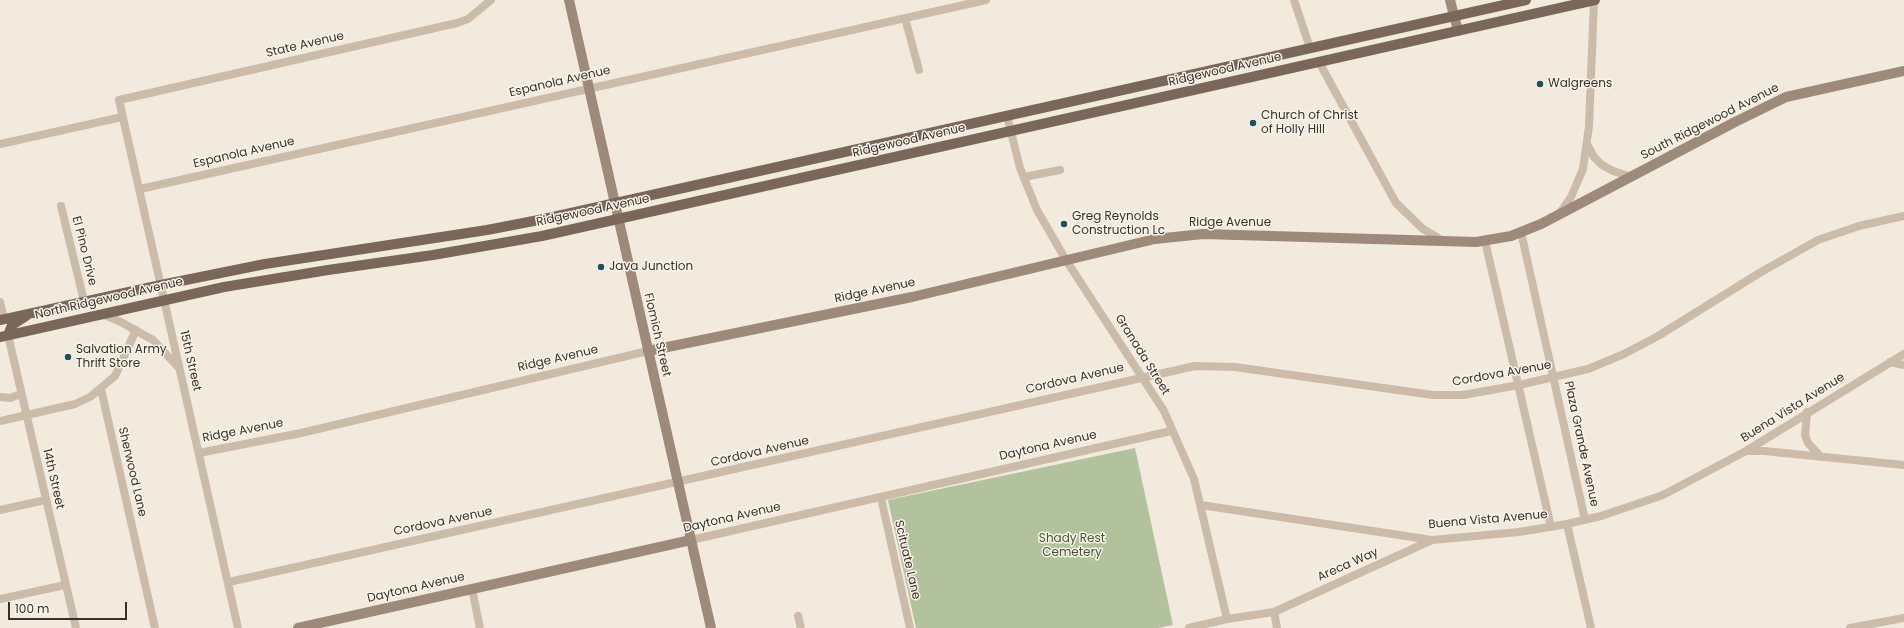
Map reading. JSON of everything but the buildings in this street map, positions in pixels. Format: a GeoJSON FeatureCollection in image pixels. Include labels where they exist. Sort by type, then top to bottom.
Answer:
{"type":"FeatureCollection","features":[{"type":"Feature","properties":{"kind":"main road","name":"Ridgewood Avenue"},"geometry":{"type":"LineString","coordinates":[[210,275],[322,254],[487,230],[614,204],[1526,0]]}},
{"type":"Feature","properties":{"kind":"main road","name":"Ridgewood Avenue"},"geometry":{"type":"LineString","coordinates":[[224,287],[486,246],[617,220],[1594,0]]}},
{"type":"Feature","properties":{"kind":"main road","name":"North Ridgewood Avenue"},"geometry":{"type":"LineString","coordinates":[[1,321],[84,301],[210,275]]}},
{"type":"Feature","properties":{"kind":"main road","name":"North Ridgewood Avenue"},"geometry":{"type":"LineString","coordinates":[[4,336],[224,287]]}},
{"type":"Feature","properties":{"kind":"main road"},"geometry":{"type":"LineString","coordinates":[[4,336],[12,325],[31,313]]}},
{"type":"Feature","properties":{"kind":"street","name":"State Avenue"},"geometry":{"type":"LineString","coordinates":[[119,100],[457,23],[468,20],[491,0]]}},
{"type":"Feature","properties":{"kind":"street","name":"Flomich Street"},"geometry":{"type":"LineString","coordinates":[[569,0],[617,220],[711,628]]}},
{"type":"Feature","properties":{"kind":"street","name":"Espanola Avenue"},"geometry":{"type":"LineString","coordinates":[[140,189],[986,0]]}},
{"type":"Feature","properties":{"kind":"street"},"geometry":{"type":"LineString","coordinates":[[1294,0],[1310,48]]}},
{"type":"Feature","properties":{"kind":"street"},"geometry":{"type":"LineString","coordinates":[[1450,0],[1458,31]]}},
{"type":"Feature","properties":{"kind":"street"},"geometry":{"type":"LineString","coordinates":[[1560,213],[1578,184],[1583,169],[1587,144],[1594,0]]}},
{"type":"Feature","properties":{"kind":"street"},"geometry":{"type":"LineString","coordinates":[[905,18],[919,70]]}},
{"type":"Feature","properties":{"kind":"street"},"geometry":{"type":"LineString","coordinates":[[1320,62],[1396,203],[1423,229],[1440,239]]}},
{"type":"Feature","properties":{"kind":"street","name":"South Ridgewood Avenue"},"geometry":{"type":"LineString","coordinates":[[1560,213],[1633,177],[1735,122],[1786,97],[1904,71]]}},
{"type":"Feature","properties":{"kind":"street","name":"15th Street"},"geometry":{"type":"LineString","coordinates":[[119,100],[229,582],[238,628]]}},
{"type":"Feature","properties":{"kind":"street","name":"Granada Street"},"geometry":{"type":"LineString","coordinates":[[1007,116],[1024,177],[1037,210],[1066,260],[1143,376],[1164,411],[1171,431],[1194,479],[1227,619]]}},
{"type":"Feature","properties":{"kind":"street"},"geometry":{"type":"LineString","coordinates":[[0,144],[122,117]]}},
{"type":"Feature","properties":{"kind":"street"},"geometry":{"type":"LineString","coordinates":[[1587,144],[1594,157],[1602,165],[1613,171],[1633,177]]}},
{"type":"Feature","properties":{"kind":"street"},"geometry":{"type":"LineString","coordinates":[[1024,177],[1060,170]]}},
{"type":"Feature","properties":{"kind":"street","name":"El Pino Drive"},"geometry":{"type":"LineString","coordinates":[[61,206],[84,301]]}},
{"type":"Feature","properties":{"kind":"street","name":"Ridge Avenue"},"geometry":{"type":"LineString","coordinates":[[199,453],[301,433],[648,352],[912,297],[1155,239],[1204,234],[1485,241],[1521,232],[1560,213]]}},
{"type":"Feature","properties":{"kind":"street","name":"Cordova Avenue"},"geometry":{"type":"LineString","coordinates":[[229,582],[678,483],[1143,376],[1195,366],[1235,367],[1433,395],[1463,395],[1519,386],[1588,369],[1624,354],[1658,336],[1761,272],[1818,240],[1859,226],[1904,216]]}},
{"type":"Feature","properties":{"kind":"street","name":"Plaza Grande Avenue"},"geometry":{"type":"LineString","coordinates":[[1521,232],[1585,520]]}},
{"type":"Feature","properties":{"kind":"street"},"geometry":{"type":"LineString","coordinates":[[1485,241],[1551,527]]}},
{"type":"Feature","properties":{"kind":"street"},"geometry":{"type":"LineString","coordinates":[[0,302],[1,321]]}},
{"type":"Feature","properties":{"kind":"street"},"geometry":{"type":"LineString","coordinates":[[101,314],[119,320],[153,340],[166,352],[180,369]]}},
{"type":"Feature","properties":{"kind":"street"},"geometry":{"type":"LineString","coordinates":[[0,421],[75,404],[101,389],[115,376],[136,330]]}},
{"type":"Feature","properties":{"kind":"street","name":"14th Street"},"geometry":{"type":"LineString","coordinates":[[4,336],[21,394],[76,628]]}},
{"type":"Feature","properties":{"kind":"street","name":"Buena Vista Avenue"},"geometry":{"type":"LineString","coordinates":[[1201,505],[1432,540],[1519,532],[1567,524],[1585,520],[1663,495],[1746,451],[1807,412],[1904,354]]}},
{"type":"Feature","properties":{"kind":"street"},"geometry":{"type":"LineString","coordinates":[[1890,362],[1904,365]]}},
{"type":"Feature","properties":{"kind":"street","name":"Sherwood Lane"},"geometry":{"type":"LineString","coordinates":[[101,389],[155,628]]}},
{"type":"Feature","properties":{"kind":"street"},"geometry":{"type":"LineString","coordinates":[[0,396],[10,398],[21,394]]}},
{"type":"Feature","properties":{"kind":"street"},"geometry":{"type":"LineString","coordinates":[[1807,412],[1805,435],[1808,443],[1820,456]]}},
{"type":"Feature","properties":{"kind":"street","name":"Daytona Avenue"},"geometry":{"type":"LineString","coordinates":[[298,628],[881,498],[1171,431]]}},
{"type":"Feature","properties":{"kind":"street"},"geometry":{"type":"LineString","coordinates":[[1746,451],[1764,451],[1904,465]]}},
{"type":"Feature","properties":{"kind":"street","name":"Scituate Lane"},"geometry":{"type":"LineString","coordinates":[[881,498],[910,628]]}},
{"type":"Feature","properties":{"kind":"street"},"geometry":{"type":"LineString","coordinates":[[0,510],[45,500]]}},
{"type":"Feature","properties":{"kind":"street"},"geometry":{"type":"LineString","coordinates":[[1567,524],[1591,628]]}},
{"type":"Feature","properties":{"kind":"street","name":"Areca Way"},"geometry":{"type":"LineString","coordinates":[[1189,628],[1227,619],[1274,612],[1432,540]]}},
{"type":"Feature","properties":{"kind":"street"},"geometry":{"type":"LineString","coordinates":[[0,599],[65,585]]}},
{"type":"Feature","properties":{"kind":"street"},"geometry":{"type":"LineString","coordinates":[[472,589],[480,628]]}},
{"type":"Feature","properties":{"kind":"street"},"geometry":{"type":"LineString","coordinates":[[1274,612],[1277,628]]}},
{"type":"Feature","properties":{"kind":"street"},"geometry":{"type":"LineString","coordinates":[[798,616],[801,628]]}},
{"type":"Feature","properties":{"kind":"street"},"geometry":{"type":"LineString","coordinates":[[1850,628],[1904,618]]}},
{"type":"Feature","properties":{"kind":"green space","name":"Shady Rest Cemetery"},"geometry":{"type":"Polygon","coordinates":[[[1135,448],[1173,625],[1158,628],[916,628],[888,500],[1135,448]]]}},
{"type":"Feature","properties":{"kind":"place","name":"Walgreens"},"geometry":{"type":"Point","coordinates":[1540,84]}},
{"type":"Feature","properties":{"kind":"place","name":"Church of Christ of Holly Hill"},"geometry":{"type":"Point","coordinates":[1253,123]}},
{"type":"Feature","properties":{"kind":"place","name":"Greg Reynolds Construction Lc"},"geometry":{"type":"Point","coordinates":[1064,224]}},
{"type":"Feature","properties":{"kind":"place","name":"Java Junction"},"geometry":{"type":"Point","coordinates":[601,267]}},
{"type":"Feature","properties":{"kind":"place","name":"Salvation Army Thrift Store"},"geometry":{"type":"Point","coordinates":[68,357]}}]}
